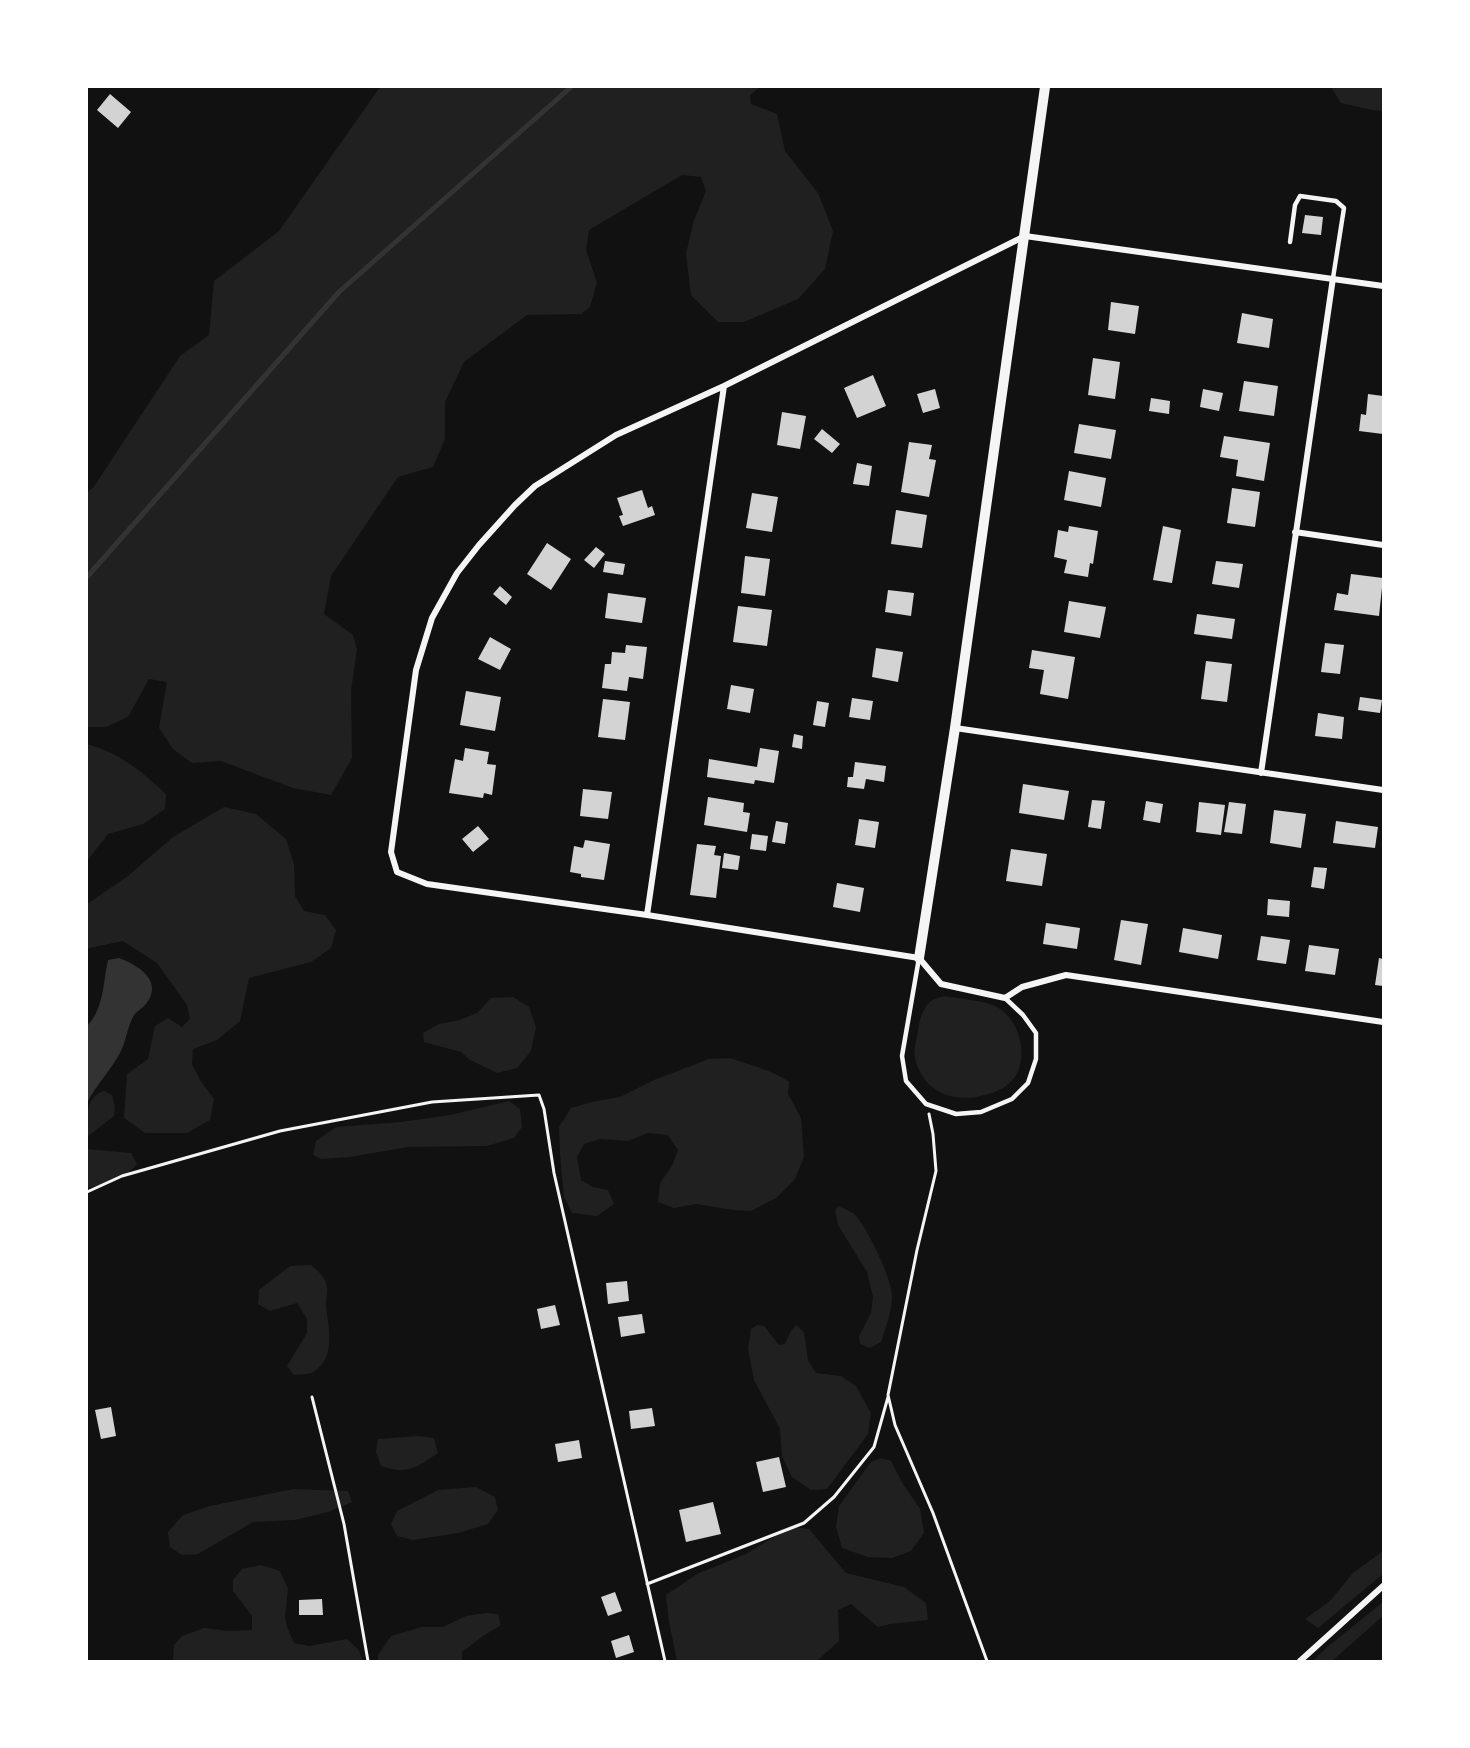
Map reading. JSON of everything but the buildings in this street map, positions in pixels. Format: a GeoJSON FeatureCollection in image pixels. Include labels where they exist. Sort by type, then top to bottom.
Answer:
{"type":"FeatureCollection","features":[{"type":"Feature","properties":{"kind":"street"},"geometry":{"type":"LineString","coordinates":[[919,958],[955,728],[1045,87]]}},
{"type":"Feature","properties":{"kind":"street"},"geometry":{"type":"LineString","coordinates":[[1383,286],[1025,236],[724,386],[616,435],[535,486],[507,513],[457,573],[432,618],[416,669],[391,852],[397,872],[427,884],[647,915],[919,958],[941,984],[1005,998],[1022,987],[1066,975],[1383,1022]]}},
{"type":"Feature","properties":{"kind":"street"},"geometry":{"type":"LineString","coordinates":[[1261,772],[1333,278]]}},
{"type":"Feature","properties":{"kind":"street"},"geometry":{"type":"LineString","coordinates":[[647,915],[724,386]]}},
{"type":"Feature","properties":{"kind":"street"},"geometry":{"type":"LineString","coordinates":[[1295,532],[1383,545]]}},
{"type":"Feature","properties":{"kind":"street"},"geometry":{"type":"LineString","coordinates":[[955,728],[1383,790]]}},
{"type":"Feature","properties":{"kind":"street"},"geometry":{"type":"LineString","coordinates":[[1300,1661],[1383,1586]]}},
{"type":"Feature","properties":{"kind":"lane"},"geometry":{"type":"LineString","coordinates":[[1290,242],[1295,205],[1300,196],[1336,201],[1344,208],[1333,278]]}},
{"type":"Feature","properties":{"kind":"lane"},"geometry":{"type":"LineString","coordinates":[[919,958],[902,1056],[906,1081],[926,1104],[956,1114],[981,1112],[1012,1099],[1028,1083],[1036,1059],[1036,1034],[1023,1015],[1005,998]]}},
{"type":"Feature","properties":{"kind":"path"},"geometry":{"type":"LineString","coordinates":[[87,1192],[122,1176],[280,1131],[432,1102],[539,1095],[544,1109],[554,1173],[665,1661]]}},
{"type":"Feature","properties":{"kind":"path"},"geometry":{"type":"LineString","coordinates":[[646,1584],[804,1522],[834,1497],[874,1448],[888,1395],[917,1250],[936,1171],[933,1134],[926,1104]]}},
{"type":"Feature","properties":{"kind":"path"},"geometry":{"type":"LineString","coordinates":[[888,1395],[895,1425],[933,1513],[987,1661]]}},
{"type":"Feature","properties":{"kind":"path"},"geometry":{"type":"LineString","coordinates":[[312,1396],[344,1524],[369,1661]]}},
{"type":"Feature","properties":{"kind":"shaded area"},"geometry":{"type":"Polygon","coordinates":[[[380,87],[760,87],[750,95],[751,104],[777,114],[785,151],[818,193],[833,231],[825,269],[798,299],[744,322],[718,322],[691,295],[686,254],[694,220],[706,191],[701,177],[682,175],[589,230],[586,250],[597,282],[590,307],[581,314],[527,315],[464,362],[445,402],[445,439],[433,467],[398,477],[331,576],[324,614],[353,635],[357,649],[351,691],[352,758],[331,795],[293,788],[221,761],[192,763],[173,749],[159,728],[167,682],[149,679],[128,717],[106,727],[87,727],[87,492],[93,488],[180,356],[209,335],[214,281],[279,231],[380,87]]]}},
{"type":"Feature","properties":{"kind":"shaded area"},"geometry":{"type":"Polygon","coordinates":[[[1331,87],[1383,87],[1383,111],[1341,103],[1331,87]]]}},
{"type":"Feature","properties":{"kind":"shaded area"},"geometry":{"type":"Polygon","coordinates":[[[87,744],[109,752],[130,764],[166,794],[165,809],[143,824],[108,834],[87,861],[87,744]]]}},
{"type":"Feature","properties":{"kind":"shaded area"},"geometry":{"type":"Polygon","coordinates":[[[224,807],[256,814],[286,839],[294,864],[295,896],[304,911],[325,915],[336,930],[331,948],[311,962],[249,978],[240,1021],[217,1040],[193,1049],[192,1064],[214,1099],[210,1120],[187,1133],[145,1133],[124,1118],[127,1074],[148,1059],[155,1026],[168,1018],[182,1027],[190,1019],[187,1005],[157,963],[123,941],[89,948],[87,951],[87,904],[128,876],[173,837],[224,807]]]}},
{"type":"Feature","properties":{"kind":"shaded area"},"geometry":{"type":"Polygon","coordinates":[[[119,958],[134,965],[146,975],[152,988],[151,996],[134,1015],[120,1053],[87,1103],[87,1026],[97,1012],[100,1003],[108,960],[119,958]]]}},
{"type":"Feature","properties":{"kind":"shaded area"},"geometry":{"type":"Polygon","coordinates":[[[943,996],[992,1005],[999,1008],[1011,1020],[1020,1040],[1021,1062],[1012,1081],[1003,1088],[976,1097],[950,1096],[938,1091],[928,1083],[920,1072],[914,1052],[920,1019],[928,1004],[943,996]]]}},
{"type":"Feature","properties":{"kind":"shaded area"},"geometry":{"type":"Polygon","coordinates":[[[513,997],[529,1007],[536,1027],[531,1051],[517,1068],[497,1073],[470,1060],[461,1052],[424,1042],[423,1033],[439,1024],[460,1020],[477,1013],[491,998],[513,997]]]}},
{"type":"Feature","properties":{"kind":"shaded area"},"geometry":{"type":"Polygon","coordinates":[[[730,1058],[768,1071],[789,1082],[788,1094],[801,1118],[804,1157],[795,1179],[776,1198],[751,1211],[696,1204],[674,1208],[658,1202],[660,1183],[672,1166],[678,1150],[668,1135],[648,1133],[628,1141],[600,1139],[584,1144],[577,1157],[581,1180],[593,1187],[608,1190],[614,1204],[597,1216],[572,1213],[564,1197],[559,1127],[571,1108],[620,1097],[654,1080],[709,1059],[730,1058]]]}},
{"type":"Feature","properties":{"kind":"shaded area"},"geometry":{"type":"Polygon","coordinates":[[[104,1091],[112,1095],[115,1107],[114,1116],[87,1137],[87,1117],[90,1104],[93,1098],[104,1091]]]}},
{"type":"Feature","properties":{"kind":"shaded area"},"geometry":{"type":"Polygon","coordinates":[[[509,1101],[520,1109],[522,1127],[514,1138],[487,1146],[408,1147],[350,1157],[321,1159],[313,1155],[316,1141],[336,1127],[401,1122],[450,1115],[509,1101]]]}},
{"type":"Feature","properties":{"kind":"shaded area"},"geometry":{"type":"Polygon","coordinates":[[[87,1149],[131,1153],[137,1164],[121,1177],[87,1188],[87,1149]]]}},
{"type":"Feature","properties":{"kind":"shaded area"},"geometry":{"type":"Polygon","coordinates":[[[838,1206],[853,1214],[866,1230],[891,1288],[891,1307],[881,1342],[870,1348],[860,1344],[859,1336],[871,1313],[873,1297],[867,1272],[838,1225],[835,1211],[838,1206]]]}},
{"type":"Feature","properties":{"kind":"shaded area"},"geometry":{"type":"Polygon","coordinates":[[[311,1265],[326,1284],[328,1351],[320,1366],[313,1372],[294,1375],[287,1366],[307,1333],[307,1319],[297,1303],[270,1311],[258,1304],[259,1290],[290,1266],[311,1265]]]}},
{"type":"Feature","properties":{"kind":"shaded area"},"geometry":{"type":"Polygon","coordinates":[[[757,1325],[764,1326],[779,1345],[785,1344],[796,1325],[804,1332],[808,1360],[816,1373],[841,1376],[856,1386],[871,1413],[868,1434],[827,1489],[811,1490],[792,1477],[782,1456],[780,1429],[754,1380],[748,1349],[751,1329],[757,1325]]]}},
{"type":"Feature","properties":{"kind":"shaded area"},"geometry":{"type":"Polygon","coordinates":[[[419,1436],[434,1438],[438,1453],[423,1463],[405,1470],[381,1466],[376,1452],[378,1439],[419,1436]]]}},
{"type":"Feature","properties":{"kind":"shaded area"},"geometry":{"type":"Polygon","coordinates":[[[881,1458],[891,1461],[920,1509],[924,1533],[911,1551],[892,1558],[868,1557],[842,1548],[836,1527],[839,1506],[871,1462],[881,1458]]]}},
{"type":"Feature","properties":{"kind":"shaded area"},"geometry":{"type":"Polygon","coordinates":[[[476,1487],[495,1497],[498,1510],[488,1524],[458,1533],[413,1540],[397,1536],[391,1524],[397,1511],[438,1490],[476,1487]]]}},
{"type":"Feature","properties":{"kind":"shaded area"},"geometry":{"type":"Polygon","coordinates":[[[293,1489],[348,1491],[352,1502],[328,1512],[295,1520],[253,1522],[198,1554],[182,1555],[170,1547],[168,1532],[183,1515],[210,1506],[293,1489]]]}},
{"type":"Feature","properties":{"kind":"shaded area"},"geometry":{"type":"Polygon","coordinates":[[[790,1527],[809,1529],[846,1573],[904,1587],[926,1603],[928,1620],[878,1627],[851,1604],[838,1610],[839,1641],[817,1661],[677,1661],[666,1595],[697,1574],[746,1554],[790,1527]]]}},
{"type":"Feature","properties":{"kind":"shaded area"},"geometry":{"type":"Polygon","coordinates":[[[1383,1551],[1383,1574],[1318,1628],[1305,1619],[1330,1601],[1353,1573],[1383,1551]]]}},
{"type":"Feature","properties":{"kind":"shaded area"},"geometry":{"type":"Polygon","coordinates":[[[261,1565],[280,1571],[288,1589],[285,1616],[294,1643],[309,1646],[347,1639],[358,1649],[363,1661],[173,1661],[174,1645],[182,1636],[204,1628],[228,1631],[252,1630],[252,1616],[233,1591],[233,1580],[242,1569],[261,1565]]]}},
{"type":"Feature","properties":{"kind":"shaded area"},"geometry":{"type":"Polygon","coordinates":[[[1383,1602],[1383,1616],[1332,1661],[1313,1661],[1326,1648],[1383,1602]]]}},
{"type":"Feature","properties":{"kind":"shaded area"},"geometry":{"type":"Polygon","coordinates":[[[498,1614],[501,1625],[462,1652],[462,1661],[378,1661],[378,1655],[391,1636],[422,1627],[443,1627],[466,1616],[498,1614]]]}},
{"type":"Feature","properties":{"kind":"waterway"},"geometry":{"type":"LineString","coordinates":[[87,577],[339,292],[571,87]]}}]}
